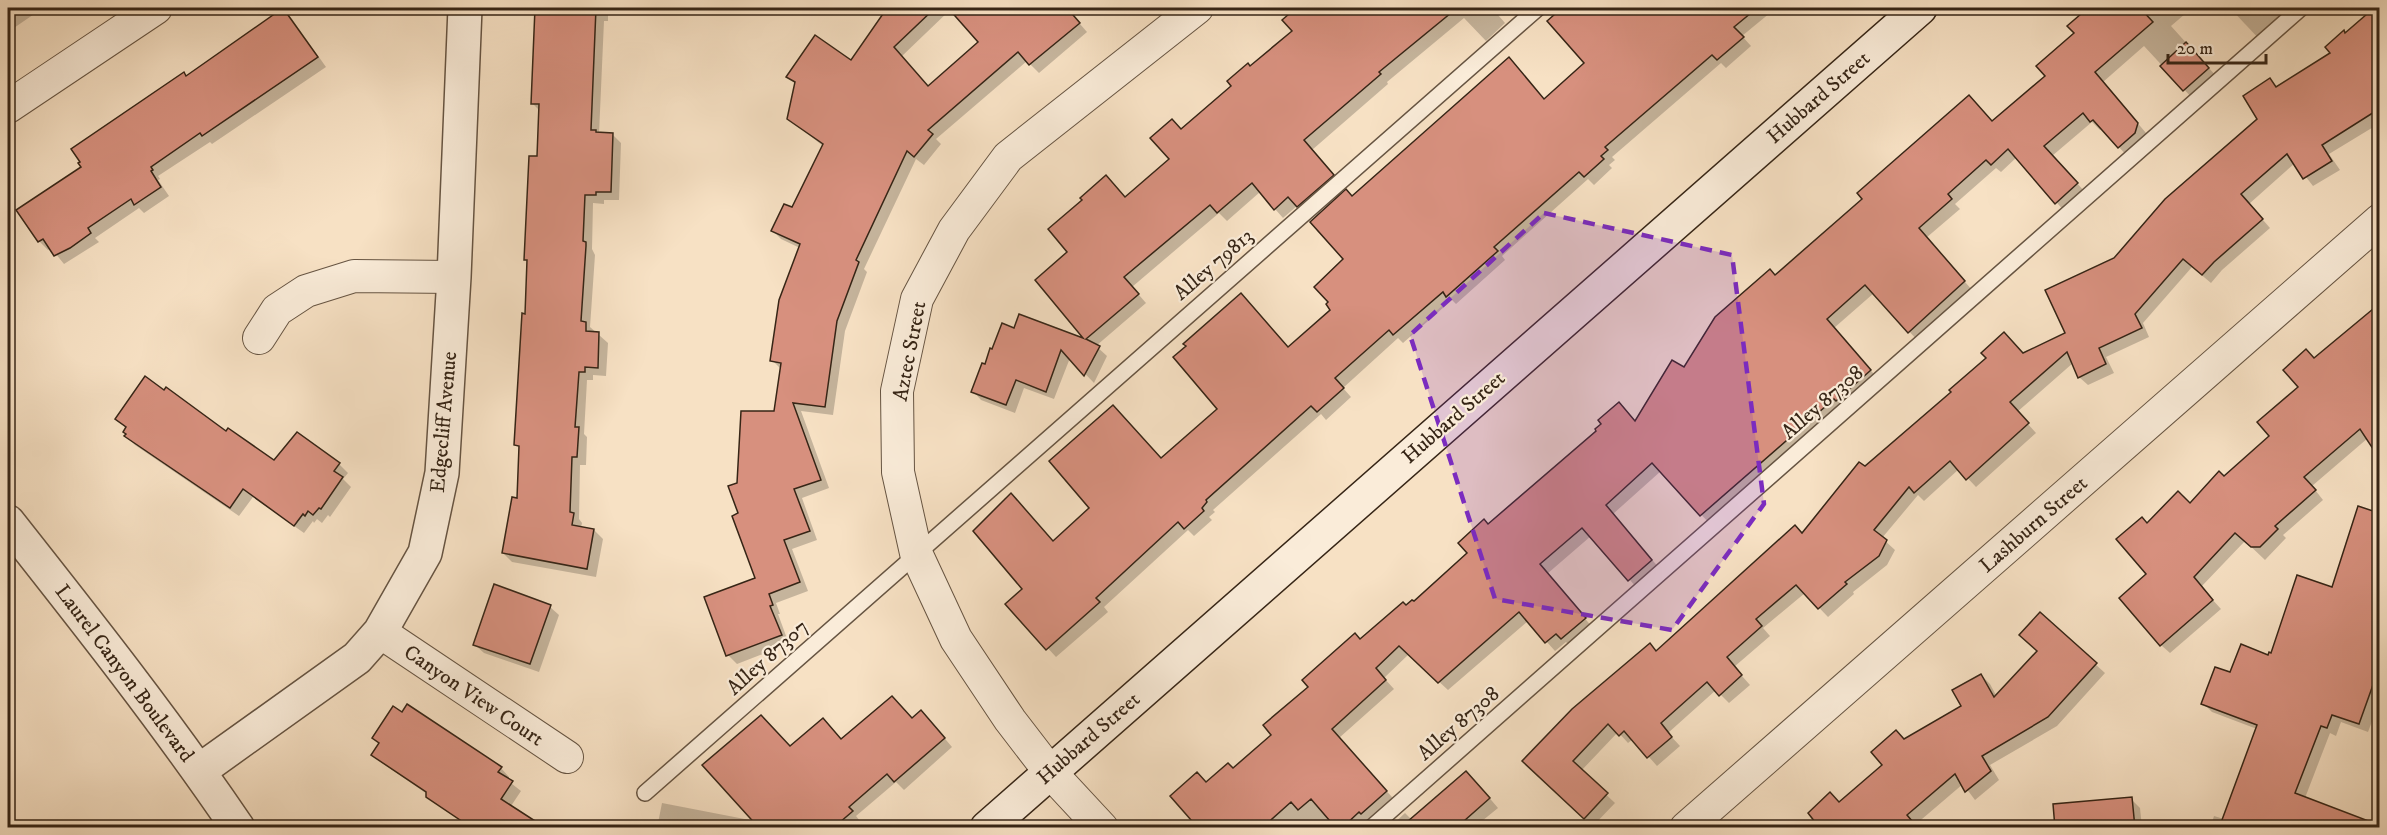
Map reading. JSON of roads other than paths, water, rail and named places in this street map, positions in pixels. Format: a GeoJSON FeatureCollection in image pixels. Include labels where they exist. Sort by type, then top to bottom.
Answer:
{"type":"FeatureCollection","features":[{"type":"Feature","properties":{"kind":"street"},"geometry":{"type":"LineString","coordinates":[[8,107],[156,8]]}},
{"type":"Feature","properties":{"kind":"street","name":"Edgecliff Avenue"},"geometry":{"type":"LineString","coordinates":[[199,771],[357,658],[380,632],[425,553],[442,472],[454,277],[465,8]]}},
{"type":"Feature","properties":{"kind":"street","name":"Hubbard Street"},"geometry":{"type":"LineString","coordinates":[[987,828],[1920,8]]}},
{"type":"Feature","properties":{"kind":"street","name":"Aztec Street"},"geometry":{"type":"LineString","coordinates":[[1102,828],[1050,772],[1010,720],[956,639],[916,553],[898,472],[897,391],[917,299],[954,230],[1008,157],[1189,10]]}},
{"type":"Feature","properties":{"kind":"street","name":"Lashburn Street"},"geometry":{"type":"LineString","coordinates":[[1686,828],[2379,220]]}},
{"type":"Feature","properties":{"kind":"street"},"geometry":{"type":"LineString","coordinates":[[259,338],[277,310],[306,291],[354,276],[454,277]]}},
{"type":"Feature","properties":{"kind":"street","name":"Laurel Canyon Boulevard"},"geometry":{"type":"LineString","coordinates":[[8,522],[87,622],[199,771],[238,828]]}},
{"type":"Feature","properties":{"kind":"street","name":"Canyon View Court"},"geometry":{"type":"LineString","coordinates":[[380,632],[567,757]]}},
{"type":"Feature","properties":{"kind":"lane","name":"Alley 79813"},"geometry":{"type":"LineString","coordinates":[[916,553],[1538,8]]}},
{"type":"Feature","properties":{"kind":"lane","name":"Alley 87308"},"geometry":{"type":"LineString","coordinates":[[1371,828],[2301,8]]}},
{"type":"Feature","properties":{"kind":"lane","name":"Alley 87307"},"geometry":{"type":"LineString","coordinates":[[645,793],[916,553]]}}]}
